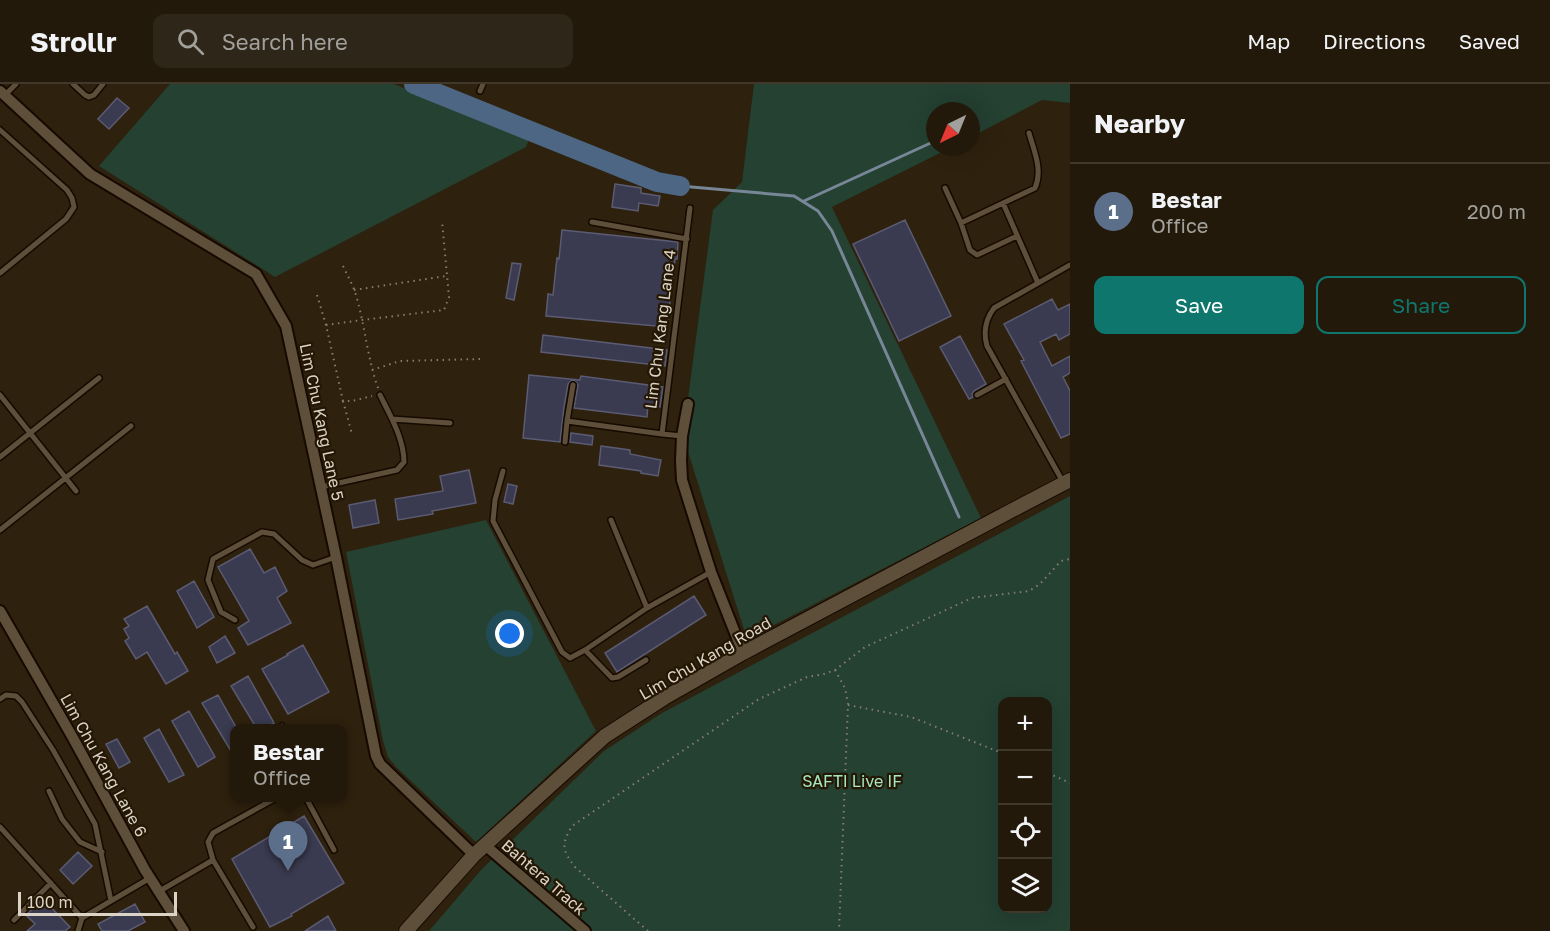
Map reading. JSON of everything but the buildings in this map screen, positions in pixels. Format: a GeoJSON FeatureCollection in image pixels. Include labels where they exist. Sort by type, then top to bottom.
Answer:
{"type":"FeatureCollection","features":[{"type":"Feature","properties":{"kind":"main road","name":"Lim Chu Kang Road"},"geometry":{"type":"LineString","coordinates":[[406,931],[474,855],[605,736],[664,698],[743,653],[1067,482]]}},
{"type":"Feature","properties":{"kind":"street","name":"Lim Chu Kang Lane 5"},"geometry":{"type":"LineString","coordinates":[[2,93],[90,174],[256,274],[286,326],[380,765],[474,855]]}},
{"type":"Feature","properties":{"kind":"street"},"geometry":{"type":"LineString","coordinates":[[688,404],[682,436],[682,480],[711,572],[743,653]]}},
{"type":"Feature","properties":{"kind":"street","name":"Lim Chu Kang Lane 6"},"geometry":{"type":"LineString","coordinates":[[0,611],[158,892],[184,931]]}},
{"type":"Feature","properties":{"kind":"street","name":"Bahtera Track"},"geometry":{"type":"LineString","coordinates":[[485,845],[585,931]]}},
{"type":"Feature","properties":{"kind":"lane"},"geometry":{"type":"LineString","coordinates":[[2,93],[16,84]]}},
{"type":"Feature","properties":{"kind":"lane"},"geometry":{"type":"LineString","coordinates":[[73,84],[89,97],[94,95],[103,84]]}},
{"type":"Feature","properties":{"kind":"lane"},"geometry":{"type":"LineString","coordinates":[[480,91],[483,84]]}},
{"type":"Feature","properties":{"kind":"lane"},"geometry":{"type":"LineString","coordinates":[[0,130],[67,190],[74,207],[66,219],[0,273]]}},
{"type":"Feature","properties":{"kind":"lane"},"geometry":{"type":"LineString","coordinates":[[961,223],[1035,188],[1039,166],[1029,133]]}},
{"type":"Feature","properties":{"kind":"lane"},"geometry":{"type":"LineString","coordinates":[[945,188],[970,250],[977,255],[1017,236]]}},
{"type":"Feature","properties":{"kind":"lane"},"geometry":{"type":"LineString","coordinates":[[1003,203],[1038,283]]}},
{"type":"Feature","properties":{"kind":"lane","name":"Lim Chu Kang Lane 4"},"geometry":{"type":"LineString","coordinates":[[682,436],[662,434],[690,208]]}},
{"type":"Feature","properties":{"kind":"lane"},"geometry":{"type":"LineString","coordinates":[[592,222],[687,239]]}},
{"type":"Feature","properties":{"kind":"lane"},"geometry":{"type":"LineString","coordinates":[[1067,482],[987,346],[984,336],[989,315],[994,308],[1070,266]]}},
{"type":"Feature","properties":{"kind":"lane"},"geometry":{"type":"LineString","coordinates":[[0,457],[99,378]]}},
{"type":"Feature","properties":{"kind":"lane"},"geometry":{"type":"LineString","coordinates":[[977,395],[1006,379]]}},
{"type":"Feature","properties":{"kind":"lane"},"geometry":{"type":"LineString","coordinates":[[565,442],[573,385]]}},
{"type":"Feature","properties":{"kind":"lane"},"geometry":{"type":"LineString","coordinates":[[321,487],[397,470],[404,462],[404,451],[380,394]]}},
{"type":"Feature","properties":{"kind":"lane"},"geometry":{"type":"LineString","coordinates":[[0,395],[76,491]]}},
{"type":"Feature","properties":{"kind":"lane"},"geometry":{"type":"LineString","coordinates":[[392,419],[450,423]]}},
{"type":"Feature","properties":{"kind":"lane"},"geometry":{"type":"LineString","coordinates":[[567,421],[662,434]]}},
{"type":"Feature","properties":{"kind":"lane"},"geometry":{"type":"LineString","coordinates":[[0,530],[131,426]]}},
{"type":"Feature","properties":{"kind":"lane"},"geometry":{"type":"LineString","coordinates":[[503,471],[495,500],[493,521],[562,652],[570,658],[647,608],[711,572]]}},
{"type":"Feature","properties":{"kind":"lane"},"geometry":{"type":"LineString","coordinates":[[610,520],[647,608]]}},
{"type":"Feature","properties":{"kind":"lane"},"geometry":{"type":"LineString","coordinates":[[235,620],[221,612],[208,580],[213,559],[262,532],[274,534],[302,560],[313,565],[336,556]]}},
{"type":"Feature","properties":{"kind":"lane"},"geometry":{"type":"LineString","coordinates":[[585,650],[612,678],[618,677],[646,660]]}},
{"type":"Feature","properties":{"kind":"lane"},"geometry":{"type":"LineString","coordinates":[[0,699],[6,694],[16,696],[22,702],[53,750],[95,824],[111,901]]}},
{"type":"Feature","properties":{"kind":"lane"},"geometry":{"type":"LineString","coordinates":[[49,791],[62,819],[80,842],[102,852]]}},
{"type":"Feature","properties":{"kind":"lane"},"geometry":{"type":"LineString","coordinates":[[253,927],[213,860],[208,842],[213,833],[269,802]]}},
{"type":"Feature","properties":{"kind":"lane"},"geometry":{"type":"LineString","coordinates":[[308,802],[334,850]]}},
{"type":"Feature","properties":{"kind":"lane"},"geometry":{"type":"LineString","coordinates":[[0,827],[82,918]]}},
{"type":"Feature","properties":{"kind":"lane"},"geometry":{"type":"LineString","coordinates":[[158,892],[213,860]]}},
{"type":"Feature","properties":{"kind":"lane"},"geometry":{"type":"LineString","coordinates":[[78,931],[82,918],[150,878]]}},
{"type":"Feature","properties":{"kind":"lane"},"geometry":{"type":"LineString","coordinates":[[14,920],[51,883]]}},
{"type":"Feature","properties":{"kind":"path"},"geometry":{"type":"LineString","coordinates":[[327,325],[444,310],[448,297],[442,221]]}},
{"type":"Feature","properties":{"kind":"path"},"geometry":{"type":"LineString","coordinates":[[343,266],[354,290],[372,370],[380,394],[343,401]]}},
{"type":"Feature","properties":{"kind":"path"},"geometry":{"type":"LineString","coordinates":[[354,290],[447,276]]}},
{"type":"Feature","properties":{"kind":"path"},"geometry":{"type":"LineString","coordinates":[[317,295],[327,325],[352,434]]}},
{"type":"Feature","properties":{"kind":"path"},"geometry":{"type":"LineString","coordinates":[[372,370],[400,362],[481,358]]}},
{"type":"Feature","properties":{"kind":"path"},"geometry":{"type":"LineString","coordinates":[[648,931],[575,867],[567,856],[563,848],[565,838],[572,826],[759,699],[807,677],[835,670],[865,647],[972,598],[1029,591],[1040,584],[1061,561],[1070,560]]}},
{"type":"Feature","properties":{"kind":"path"},"geometry":{"type":"LineString","coordinates":[[835,670],[845,688],[848,704],[839,931]]}},
{"type":"Feature","properties":{"kind":"path"},"geometry":{"type":"LineString","coordinates":[[848,704],[911,717],[998,751]]}},
{"type":"Feature","properties":{"kind":"path"},"geometry":{"type":"LineString","coordinates":[[1052,775],[1070,783]]}},
{"type":"Feature","properties":{"kind":"green space"},"geometry":{"type":"Polygon","coordinates":[[[170,84],[394,84],[529,140],[526,147],[275,277],[99,166],[170,84]]]}},
{"type":"Feature","properties":{"kind":"green space"},"geometry":{"type":"Polygon","coordinates":[[[754,84],[1070,84],[1070,103],[1042,100],[980,132],[980,102],[926,102],[926,156],[934,156],[832,207],[981,518],[747,639],[683,436],[713,210],[742,182],[754,84]]]}},
{"type":"Feature","properties":{"kind":"green space","name":"SAFTI Live IF"},"geometry":{"type":"Polygon","coordinates":[[[1070,496],[1070,931],[429,931],[481,870],[604,751],[662,713],[1070,496]]]}},
{"type":"Feature","properties":{"kind":"green space"},"geometry":{"type":"Polygon","coordinates":[[[486,520],[596,731],[476,842],[388,757],[346,552],[486,520]]]}},
{"type":"Feature","properties":{"kind":"waterway"},"geometry":{"type":"LineString","coordinates":[[414,84],[657,182],[680,186]]}},
{"type":"Feature","properties":{"kind":"waterway"},"geometry":{"type":"LineString","coordinates":[[804,201],[926,145]]}},
{"type":"Feature","properties":{"kind":"waterway"},"geometry":{"type":"LineString","coordinates":[[680,186],[794,196],[818,211],[832,231],[959,517]]}},
{"type":"Feature","properties":{"kind":"place","name":"Bestar"},"geometry":{"type":"Point","coordinates":[288,871]}}]}
